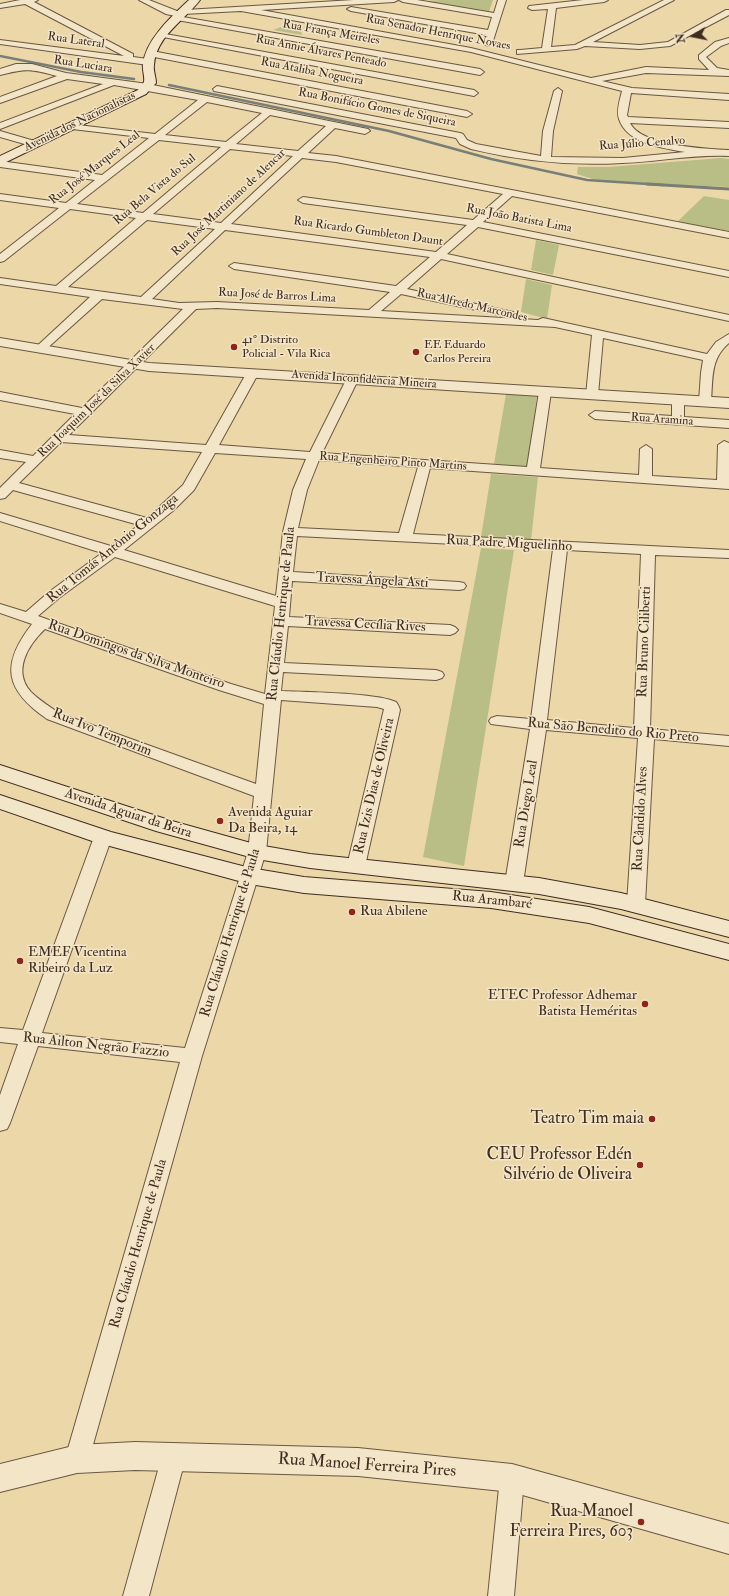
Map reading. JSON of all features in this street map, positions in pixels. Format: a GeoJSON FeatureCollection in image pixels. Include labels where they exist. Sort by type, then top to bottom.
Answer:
{"type":"FeatureCollection","features":[{"type":"Feature","properties":{"kind":"main road"},"geometry":{"type":"LineString","coordinates":[[152,80],[150,58],[163,35],[195,0]]}},
{"type":"Feature","properties":{"kind":"main road","name":"Avenida dos Nacionalistas"},"geometry":{"type":"LineString","coordinates":[[0,161],[135,96],[152,80]]}},
{"type":"Feature","properties":{"kind":"main road","name":"Avenida Aguiar da Beira"},"geometry":{"type":"LineString","coordinates":[[0,772],[164,826],[257,852]]}},
{"type":"Feature","properties":{"kind":"main road","name":"Avenida Aguiar da Beira"},"geometry":{"type":"LineString","coordinates":[[0,802],[103,837],[192,862],[250,876]]}},
{"type":"Feature","properties":{"kind":"main road"},"geometry":{"type":"LineString","coordinates":[[103,837],[115,826],[124,824],[150,828],[164,826]]}},
{"type":"Feature","properties":{"kind":"main road","name":"Rua Arambaré"},"geometry":{"type":"LineString","coordinates":[[257,852],[356,866],[514,883],[568,891],[636,904],[725,928]]}},
{"type":"Feature","properties":{"kind":"main road","name":"Rua Arambaré"},"geometry":{"type":"LineString","coordinates":[[250,876],[304,885],[423,894],[537,906],[590,915],[729,952]]}},
{"type":"Feature","properties":{"kind":"main road"},"geometry":{"type":"LineString","coordinates":[[673,937],[700,938],[713,936],[725,928]]}},
{"type":"Feature","properties":{"kind":"street"},"geometry":{"type":"LineString","coordinates":[[0,6],[28,0],[130,56],[132,60]]}},
{"type":"Feature","properties":{"kind":"street"},"geometry":{"type":"LineString","coordinates":[[144,0],[169,12],[180,15],[242,9],[394,0]]}},
{"type":"Feature","properties":{"kind":"street"},"geometry":{"type":"LineString","coordinates":[[403,0],[498,16]]}},
{"type":"Feature","properties":{"kind":"street","name":"Rua Bonifácio Gomes de Siqueira"},"geometry":{"type":"LineString","coordinates":[[210,88],[460,136],[502,0]]}},
{"type":"Feature","properties":{"kind":"street"},"geometry":{"type":"LineString","coordinates":[[532,8],[604,0]]}},
{"type":"Feature","properties":{"kind":"street"},"geometry":{"type":"LineString","coordinates":[[520,52],[570,48],[585,44],[670,0]]}},
{"type":"Feature","properties":{"kind":"street"},"geometry":{"type":"LineString","coordinates":[[326,4],[492,33]]}},
{"type":"Feature","properties":{"kind":"street"},"geometry":{"type":"LineString","coordinates":[[546,50],[552,6]]}},
{"type":"Feature","properties":{"kind":"street","name":"Rua Senador Henrique Novaes"},"geometry":{"type":"LineString","coordinates":[[242,9],[486,53],[627,90],[729,97]]}},
{"type":"Feature","properties":{"kind":"street"},"geometry":{"type":"LineString","coordinates":[[585,44],[640,47],[670,44],[729,12]]}},
{"type":"Feature","properties":{"kind":"street","name":"Rua França Meireles"},"geometry":{"type":"LineString","coordinates":[[180,15],[316,42],[472,100]]}},
{"type":"Feature","properties":{"kind":"street"},"geometry":{"type":"LineString","coordinates":[[312,22],[316,42],[325,55],[397,125]]}},
{"type":"Feature","properties":{"kind":"street","name":"Rua Annie Álvares Penteado"},"geometry":{"type":"LineString","coordinates":[[163,35],[336,67],[472,100]]}},
{"type":"Feature","properties":{"kind":"street"},"geometry":{"type":"LineString","coordinates":[[703,55],[718,44],[729,40]]}},
{"type":"Feature","properties":{"kind":"street","name":"Rua Lateral"},"geometry":{"type":"LineString","coordinates":[[0,42],[132,60],[150,58]]}},
{"type":"Feature","properties":{"kind":"street"},"geometry":{"type":"LineString","coordinates":[[20,54],[34,47]]}},
{"type":"Feature","properties":{"kind":"street"},"geometry":{"type":"LineString","coordinates":[[703,55],[721,53]]}},
{"type":"Feature","properties":{"kind":"street"},"geometry":{"type":"LineString","coordinates":[[703,55],[702,57],[712,68],[726,73]]}},
{"type":"Feature","properties":{"kind":"street"},"geometry":{"type":"LineString","coordinates":[[88,63],[101,56]]}},
{"type":"Feature","properties":{"kind":"street","name":"Rua Ataliba Nogueira"},"geometry":{"type":"LineString","coordinates":[[150,58],[366,95],[472,100]]}},
{"type":"Feature","properties":{"kind":"street","name":"Rua Luciara"},"geometry":{"type":"LineString","coordinates":[[0,72],[16,67],[32,67],[66,76],[116,82],[152,80],[205,98],[365,131]]}},
{"type":"Feature","properties":{"kind":"street"},"geometry":{"type":"LineString","coordinates":[[588,80],[646,70],[726,73]]}},
{"type":"Feature","properties":{"kind":"street"},"geometry":{"type":"LineString","coordinates":[[0,100],[66,76]]}},
{"type":"Feature","properties":{"kind":"street"},"geometry":{"type":"LineString","coordinates":[[0,126],[116,82]]}},
{"type":"Feature","properties":{"kind":"street"},"geometry":{"type":"LineString","coordinates":[[627,90],[624,120],[626,126],[633,132],[645,139],[685,149],[729,153]]}},
{"type":"Feature","properties":{"kind":"street"},"geometry":{"type":"LineString","coordinates":[[546,160],[548,131],[558,91]]}},
{"type":"Feature","properties":{"kind":"street","name":"Rua José Marques Leal"},"geometry":{"type":"LineString","coordinates":[[0,258],[205,98]]}},
{"type":"Feature","properties":{"kind":"street","name":"Rua Bela Vista do Sul"},"geometry":{"type":"LineString","coordinates":[[59,289],[268,112]]}},
{"type":"Feature","properties":{"kind":"street"},"geometry":{"type":"LineString","coordinates":[[624,120],[729,125]]}},
{"type":"Feature","properties":{"kind":"street","name":"Rua José Martiniano de Alencar"},"geometry":{"type":"LineString","coordinates":[[143,301],[333,124]]}},
{"type":"Feature","properties":{"kind":"street"},"geometry":{"type":"LineString","coordinates":[[72,126],[302,154],[729,236]]}},
{"type":"Feature","properties":{"kind":"street"},"geometry":{"type":"LineString","coordinates":[[0,134],[35,144]]}},
{"type":"Feature","properties":{"kind":"street","name":"Rua Júlio Cenalvo"},"geometry":{"type":"LineString","coordinates":[[460,136],[462,141],[470,145],[503,154],[546,160],[582,162],[705,152]]}},
{"type":"Feature","properties":{"kind":"street"},"geometry":{"type":"LineString","coordinates":[[0,164],[104,178]]}},
{"type":"Feature","properties":{"kind":"street"},"geometry":{"type":"LineString","coordinates":[[372,314],[510,193]]}},
{"type":"Feature","properties":{"kind":"street","name":"Rua Ricardo Gumbleton Daunt"},"geometry":{"type":"LineString","coordinates":[[0,197],[438,255],[729,318]]}},
{"type":"Feature","properties":{"kind":"street","name":"Rua João Batista Lima"},"geometry":{"type":"LineString","coordinates":[[303,200],[475,223],[729,274]]}},
{"type":"Feature","properties":{"kind":"street","name":"Rua Alfredo Marcondes"},"geometry":{"type":"LineString","coordinates":[[234,266],[399,290],[708,358]]}},
{"type":"Feature","properties":{"kind":"street"},"geometry":{"type":"LineString","coordinates":[[0,290],[5,282]]}},
{"type":"Feature","properties":{"kind":"street","name":"Rua José de Barros Lima"},"geometry":{"type":"LineString","coordinates":[[5,282],[143,301],[193,306],[216,305],[554,324]]}},
{"type":"Feature","properties":{"kind":"street"},"geometry":{"type":"LineString","coordinates":[[40,349],[99,295]]}},
{"type":"Feature","properties":{"kind":"street","name":"Rua Joaquim José da Silva Xavier"},"geometry":{"type":"LineString","coordinates":[[0,495],[84,412],[135,365],[193,306]]}},
{"type":"Feature","properties":{"kind":"street"},"geometry":{"type":"LineString","coordinates":[[592,394],[598,334]]}},
{"type":"Feature","properties":{"kind":"street"},"geometry":{"type":"LineString","coordinates":[[705,402],[708,358],[715,348],[729,337]]}},
{"type":"Feature","properties":{"kind":"street","name":"Avenida Inconfidência Mineira"},"geometry":{"type":"LineString","coordinates":[[0,342],[135,365],[252,374],[729,403]]}},
{"type":"Feature","properties":{"kind":"street","name":"Rua Tomás Antônio Gonzaga"},"geometry":{"type":"LineString","coordinates":[[36,620],[112,551],[149,523],[189,487],[252,374]]}},
{"type":"Feature","properties":{"kind":"street","name":"Rua Cláudio Henrique de Paula"},"geometry":{"type":"LineString","coordinates":[[77,1459],[192,1056],[257,852],[290,532],[300,490],[314,457],[352,380]]}},
{"type":"Feature","properties":{"kind":"street"},"geometry":{"type":"LineString","coordinates":[[533,472],[545,392]]}},
{"type":"Feature","properties":{"kind":"street"},"geometry":{"type":"LineString","coordinates":[[0,396],[84,412]]}},
{"type":"Feature","properties":{"kind":"street"},"geometry":{"type":"LineString","coordinates":[[678,400],[678,421]]}},
{"type":"Feature","properties":{"kind":"street","name":"Rua Aramina"},"geometry":{"type":"LineString","coordinates":[[595,415],[729,424]]}},
{"type":"Feature","properties":{"kind":"street","name":"Rua Engenheiro Pinto Martins"},"geometry":{"type":"LineString","coordinates":[[57,438],[210,450],[727,485]]}},
{"type":"Feature","properties":{"kind":"street"},"geometry":{"type":"LineString","coordinates":[[724,445],[727,485]]}},
{"type":"Feature","properties":{"kind":"street"},"geometry":{"type":"LineString","coordinates":[[645,479],[646,449]]}},
{"type":"Feature","properties":{"kind":"street"},"geometry":{"type":"LineString","coordinates":[[0,454],[35,460]]}},
{"type":"Feature","properties":{"kind":"street"},"geometry":{"type":"LineString","coordinates":[[405,538],[425,464]]}},
{"type":"Feature","properties":{"kind":"street"},"geometry":{"type":"LineString","coordinates":[[10,485],[149,523]]}},
{"type":"Feature","properties":{"kind":"street"},"geometry":{"type":"LineString","coordinates":[[0,517],[282,603]]}},
{"type":"Feature","properties":{"kind":"street","name":"Rua Padre Miguelinho"},"geometry":{"type":"LineString","coordinates":[[290,532],[729,554]]}},
{"type":"Feature","properties":{"kind":"street","name":"Rua Diego Leal"},"geometry":{"type":"LineString","coordinates":[[514,883],[538,724],[560,546]]}},
{"type":"Feature","properties":{"kind":"street","name":"Rua Bruno Ciliberti"},"geometry":{"type":"LineString","coordinates":[[644,733],[648,550]]}},
{"type":"Feature","properties":{"kind":"street","name":"Travessa Ângela Asti"},"geometry":{"type":"LineString","coordinates":[[285,576],[460,586]]}},
{"type":"Feature","properties":{"kind":"street","name":"Rua Domingos da Silva Monteiro"},"geometry":{"type":"LineString","coordinates":[[0,608],[224,687],[272,698]]}},
{"type":"Feature","properties":{"kind":"street","name":"Rua Ivo Temporim"},"geometry":{"type":"LineString","coordinates":[[36,620],[13,664],[15,678],[22,691],[39,706],[53,716],[263,793]]}},
{"type":"Feature","properties":{"kind":"street","name":"Travessa Cecília Rives"},"geometry":{"type":"LineString","coordinates":[[280,621],[450,630]]}},
{"type":"Feature","properties":{"kind":"street"},"geometry":{"type":"LineString","coordinates":[[276,667],[436,674]]}},
{"type":"Feature","properties":{"kind":"street","name":"Rua Izis Dias de Oliveira"},"geometry":{"type":"LineString","coordinates":[[272,698],[379,702],[391,706],[392,710],[356,866]]}},
{"type":"Feature","properties":{"kind":"street","name":"Rua São Benedito do Rio Preto"},"geometry":{"type":"LineString","coordinates":[[497,721],[729,741]]}},
{"type":"Feature","properties":{"kind":"street","name":"Rua Cândido Alves"},"geometry":{"type":"LineString","coordinates":[[636,904],[644,733]]}},
{"type":"Feature","properties":{"kind":"street"},"geometry":{"type":"LineString","coordinates":[[0,1123],[32,1038],[103,837]]}},
{"type":"Feature","properties":{"kind":"street","name":"Rua Ailton Negrão Fazzio"},"geometry":{"type":"LineString","coordinates":[[0,1036],[32,1038],[192,1056]]}},
{"type":"Feature","properties":{"kind":"street","name":"Rua Manoel Ferreira Pires"},"geometry":{"type":"LineString","coordinates":[[0,1478],[77,1459],[135,1456],[358,1462],[512,1478],[729,1539]]}},
{"type":"Feature","properties":{"kind":"street"},"geometry":{"type":"LineString","coordinates":[[136,1596],[174,1456]]}},
{"type":"Feature","properties":{"kind":"street"},"geometry":{"type":"LineString","coordinates":[[501,1596],[512,1478]]}},
{"type":"Feature","properties":{"kind":"green space"},"geometry":{"type":"Polygon","coordinates":[[[493,0],[489,12],[424,1],[493,0]]]}},
{"type":"Feature","properties":{"kind":"green space"},"geometry":{"type":"Polygon","coordinates":[[[291,23],[299,24],[302,35],[273,30],[291,23]]]}},
{"type":"Feature","properties":{"kind":"green space"},"geometry":{"type":"Polygon","coordinates":[[[721,158],[729,159],[729,187],[602,182],[577,174],[578,167],[608,167],[721,158]]]}},
{"type":"Feature","properties":{"kind":"green space"},"geometry":{"type":"Polygon","coordinates":[[[704,196],[729,200],[729,231],[677,222],[704,196]]]}},
{"type":"Feature","properties":{"kind":"green space"},"geometry":{"type":"Polygon","coordinates":[[[536,240],[559,245],[553,275],[531,270],[536,240]]]}},
{"type":"Feature","properties":{"kind":"green space"},"geometry":{"type":"Polygon","coordinates":[[[526,279],[552,285],[547,319],[521,312],[526,279]]]}},
{"type":"Feature","properties":{"kind":"green space"},"geometry":{"type":"Polygon","coordinates":[[[506,394],[537,396],[528,467],[494,464],[506,394]]]}},
{"type":"Feature","properties":{"kind":"green space"},"geometry":{"type":"Polygon","coordinates":[[[491,474],[538,477],[531,540],[481,537],[491,474]]]}},
{"type":"Feature","properties":{"kind":"green space"},"geometry":{"type":"Polygon","coordinates":[[[481,548],[514,550],[464,866],[423,857],[481,548]]]}},
{"type":"Feature","properties":{"kind":"waterway"},"geometry":{"type":"LineString","coordinates":[[0,56],[81,72],[134,79]]}},
{"type":"Feature","properties":{"kind":"waterway"},"geometry":{"type":"LineString","coordinates":[[169,85],[389,131],[491,159],[587,180],[658,185]]}},
{"type":"Feature","properties":{"kind":"waterway"},"geometry":{"type":"LineString","coordinates":[[647,184],[658,185]]}},
{"type":"Feature","properties":{"kind":"waterway"},"geometry":{"type":"LineString","coordinates":[[658,185],[729,189]]}},
{"type":"Feature","properties":{"kind":"waterway"},"geometry":{"type":"LineString","coordinates":[[658,185],[663,185]]}},
{"type":"Feature","properties":{"kind":"place","name":"41º Distrito Policial - Vila Rica"},"geometry":{"type":"Point","coordinates":[234,347]}},
{"type":"Feature","properties":{"kind":"place","name":"EE Eduardo Carlos Pereira"},"geometry":{"type":"Point","coordinates":[416,352]}},
{"type":"Feature","properties":{"kind":"place","name":"Avenida Aguiar Da Beira, 14"},"geometry":{"type":"Point","coordinates":[220,821]}},
{"type":"Feature","properties":{"kind":"place","name":"Rua Abilene"},"geometry":{"type":"Point","coordinates":[352,912]}},
{"type":"Feature","properties":{"kind":"place","name":"EMEF Vicentina Ribeiro da Luz"},"geometry":{"type":"Point","coordinates":[20,961]}},
{"type":"Feature","properties":{"kind":"place","name":"ETEC Professor Adhemar Batista Heméritas"},"geometry":{"type":"Point","coordinates":[645,1004]}},
{"type":"Feature","properties":{"kind":"place","name":"Teatro Tim maia"},"geometry":{"type":"Point","coordinates":[652,1119]}},
{"type":"Feature","properties":{"kind":"place","name":"CEU Professor Edén Silvério de Oliveira"},"geometry":{"type":"Point","coordinates":[640,1165]}},
{"type":"Feature","properties":{"kind":"place","name":"Rua Manoel Ferreira Pires, 603"},"geometry":{"type":"Point","coordinates":[641,1522]}}]}
